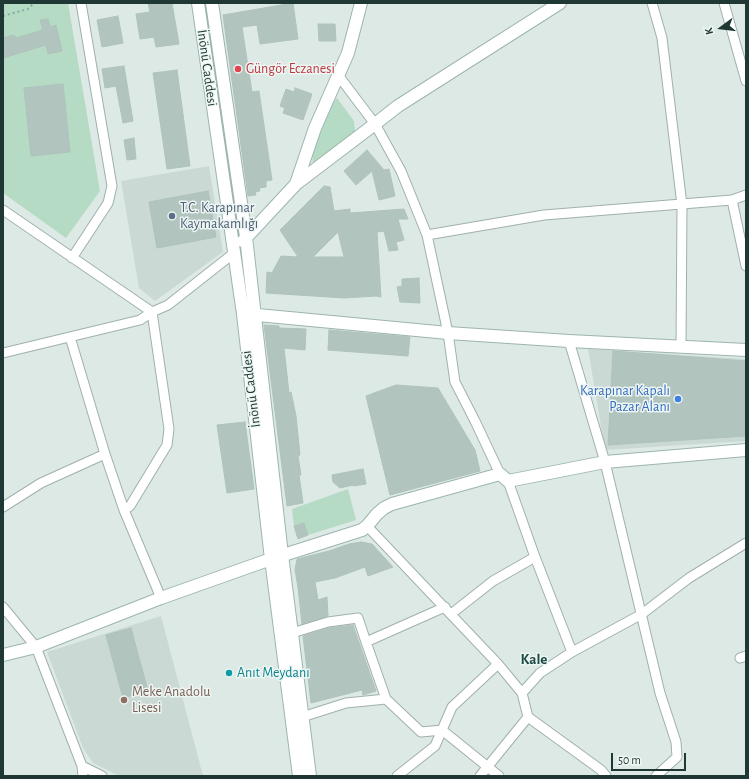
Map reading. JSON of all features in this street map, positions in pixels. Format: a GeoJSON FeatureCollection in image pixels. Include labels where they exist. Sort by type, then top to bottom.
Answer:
{"type":"FeatureCollection","features":[{"type":"Feature","properties":{"kind":"main road","name":"İnönü Caddesi"},"geometry":{"type":"LineString","coordinates":[[198,3],[234,253],[249,314]]}},
{"type":"Feature","properties":{"kind":"main road","name":"İnönü Caddesi"},"geometry":{"type":"LineString","coordinates":[[212,3],[246,237],[249,314],[277,557],[299,776]]}},
{"type":"Feature","properties":{"kind":"main road"},"geometry":{"type":"LineString","coordinates":[[296,184],[315,128],[348,53],[361,3]]}},
{"type":"Feature","properties":{"kind":"main road"},"geometry":{"type":"LineString","coordinates":[[234,253],[246,237],[296,184],[398,106],[560,3]]}},
{"type":"Feature","properties":{"kind":"main road"},"geometry":{"type":"LineString","coordinates":[[249,314],[448,333],[746,350]]}},
{"type":"Feature","properties":{"kind":"main road"},"geometry":{"type":"LineString","coordinates":[[3,655],[36,647],[161,598],[277,557],[362,530],[377,514],[392,504],[504,478],[605,462],[746,450]]}},
{"type":"Feature","properties":{"kind":"main road","name":"İnönü Caddesi"},"geometry":{"type":"LineString","coordinates":[[277,557],[292,633],[310,776]]}},
{"type":"Feature","properties":{"kind":"street"},"geometry":{"type":"LineString","coordinates":[[72,258],[108,203],[112,186],[81,3]]}},
{"type":"Feature","properties":{"kind":"street"},"geometry":{"type":"LineString","coordinates":[[652,3],[662,38],[682,205],[681,346]]}},
{"type":"Feature","properties":{"kind":"street"},"geometry":{"type":"LineString","coordinates":[[724,3],[746,81]]}},
{"type":"Feature","properties":{"kind":"street"},"geometry":{"type":"LineString","coordinates":[[338,75],[376,124],[400,171],[428,235],[448,333],[455,382],[504,478],[572,652]]}},
{"type":"Feature","properties":{"kind":"street"},"geometry":{"type":"LineString","coordinates":[[428,235],[544,215],[682,205],[732,200],[746,195]]}},
{"type":"Feature","properties":{"kind":"street"},"geometry":{"type":"LineString","coordinates":[[732,200],[746,266]]}},
{"type":"Feature","properties":{"kind":"street"},"geometry":{"type":"LineString","coordinates":[[3,210],[152,312],[169,428],[167,445],[130,506],[124,510]]}},
{"type":"Feature","properties":{"kind":"street"},"geometry":{"type":"LineString","coordinates":[[3,353],[140,320],[152,312],[168,305],[234,253]]}},
{"type":"Feature","properties":{"kind":"street"},"geometry":{"type":"LineString","coordinates":[[70,337],[104,454],[124,510],[161,598]]}},
{"type":"Feature","properties":{"kind":"street"},"geometry":{"type":"LineString","coordinates":[[569,341],[605,462],[660,693],[676,742],[677,757],[656,776]]}},
{"type":"Feature","properties":{"kind":"street"},"geometry":{"type":"LineString","coordinates":[[3,507],[41,483],[104,454]]}},
{"type":"Feature","properties":{"kind":"street"},"geometry":{"type":"LineString","coordinates":[[367,526],[498,664],[522,693],[528,717],[601,770],[606,776]]}},
{"type":"Feature","properties":{"kind":"street"},"geometry":{"type":"LineString","coordinates":[[522,693],[540,673],[572,652],[642,614],[689,578],[746,543]]}},
{"type":"Feature","properties":{"kind":"street"},"geometry":{"type":"LineString","coordinates":[[366,642],[448,611],[493,581],[535,557]]}},
{"type":"Feature","properties":{"kind":"street"},"geometry":{"type":"LineString","coordinates":[[3,607],[36,647],[82,766],[83,776]]}},
{"type":"Feature","properties":{"kind":"street"},"geometry":{"type":"LineString","coordinates":[[292,633],[328,622],[358,618],[386,699],[421,732],[442,730],[499,776]]}},
{"type":"Feature","properties":{"kind":"street"},"geometry":{"type":"LineString","coordinates":[[397,776],[435,746],[452,707],[498,664]]}},
{"type":"Feature","properties":{"kind":"street"},"geometry":{"type":"LineString","coordinates":[[302,717],[346,703],[386,699]]}},
{"type":"Feature","properties":{"kind":"street"},"geometry":{"type":"LineString","coordinates":[[480,776],[528,717]]}},
{"type":"Feature","properties":{"kind":"street"},"geometry":{"type":"LineString","coordinates":[[82,766],[102,776]]}},
{"type":"Feature","properties":{"kind":"path"},"geometry":{"type":"LineString","coordinates":[[3,16],[28,9],[34,3]]}},
{"type":"Feature","properties":{"kind":"shaded area","name":"T.C. Karapınar Kaymakamlığı"},"geometry":{"type":"Polygon","coordinates":[[[209,166],[223,252],[155,301],[139,288],[121,181],[209,166]]]}},
{"type":"Feature","properties":{"kind":"shaded area","name":"Karapınar Kapalı Pazar Alanı"},"geometry":{"type":"Polygon","coordinates":[[[588,349],[746,359],[746,441],[605,450],[588,349]]]}},
{"type":"Feature","properties":{"kind":"shaded area","name":"Meke Anadolu Lisesi"},"geometry":{"type":"Polygon","coordinates":[[[161,616],[203,776],[119,776],[93,763],[83,748],[47,652],[161,616]]]}},
{"type":"Feature","properties":{"kind":"green space"},"geometry":{"type":"Polygon","coordinates":[[[3,3],[68,3],[100,191],[66,238],[3,193],[3,3]]]}},
{"type":"Feature","properties":{"kind":"green space"},"geometry":{"type":"Polygon","coordinates":[[[337,98],[354,121],[355,131],[313,164],[312,154],[332,104],[337,98]]]}},
{"type":"Feature","properties":{"kind":"green space"},"geometry":{"type":"Polygon","coordinates":[[[348,489],[356,520],[308,535],[304,523],[294,526],[292,509],[348,489]]]}},
{"type":"Feature","properties":{"kind":"building"},"geometry":{"type":"Polygon","coordinates":[[[148,3],[172,3],[179,44],[156,47],[154,37],[140,39],[136,14],[150,12],[148,3]]]}},
{"type":"Feature","properties":{"kind":"building"},"geometry":{"type":"Polygon","coordinates":[[[293,3],[298,39],[260,44],[257,25],[242,27],[252,92],[259,91],[272,180],[266,181],[266,187],[259,188],[260,191],[255,192],[256,195],[248,196],[223,15],[293,3]]]}},
{"type":"Feature","properties":{"kind":"building"},"geometry":{"type":"Polygon","coordinates":[[[118,16],[123,43],[102,47],[97,20],[118,16]]]}},
{"type":"Feature","properties":{"kind":"building"},"geometry":{"type":"Polygon","coordinates":[[[48,19],[50,27],[56,25],[62,51],[48,54],[46,45],[3,58],[3,38],[14,35],[16,38],[43,30],[40,20],[48,19]]]}},
{"type":"Feature","properties":{"kind":"building"},"geometry":{"type":"Polygon","coordinates":[[[318,24],[335,24],[336,41],[319,41],[318,24]]]}},
{"type":"Feature","properties":{"kind":"building"},"geometry":{"type":"Polygon","coordinates":[[[124,66],[133,121],[123,123],[116,86],[105,88],[102,69],[124,66]]]}},
{"type":"Feature","properties":{"kind":"building"},"geometry":{"type":"Polygon","coordinates":[[[177,70],[190,166],[167,169],[153,73],[177,70]]]}},
{"type":"Feature","properties":{"kind":"building"},"geometry":{"type":"Polygon","coordinates":[[[63,84],[70,152],[31,156],[24,88],[63,84]]]}},
{"type":"Feature","properties":{"kind":"building"},"geometry":{"type":"Polygon","coordinates":[[[295,88],[312,94],[303,120],[283,113],[285,108],[280,106],[286,89],[294,92],[295,88]]]}},
{"type":"Feature","properties":{"kind":"building"},"geometry":{"type":"Polygon","coordinates":[[[134,138],[136,159],[127,160],[124,140],[134,138]]]}},
{"type":"Feature","properties":{"kind":"building"},"geometry":{"type":"Polygon","coordinates":[[[367,150],[384,170],[389,169],[395,196],[379,200],[372,171],[356,185],[344,171],[367,150]]]}},
{"type":"Feature","properties":{"kind":"building"},"geometry":{"type":"Polygon","coordinates":[[[324,186],[330,187],[334,211],[350,209],[350,213],[404,209],[408,219],[398,219],[404,240],[396,242],[398,250],[389,251],[384,231],[377,232],[381,297],[345,298],[266,293],[267,272],[272,273],[281,256],[298,257],[280,230],[324,186]],[[338,232],[313,257],[344,257],[338,232]]]}},
{"type":"Feature","properties":{"kind":"building","name":"T.C. Karapınar Kaymakamlığı"},"geometry":{"type":"Polygon","coordinates":[[[208,191],[216,237],[157,248],[149,202],[208,191]]]}},
{"type":"Feature","properties":{"kind":"building"},"geometry":{"type":"Polygon","coordinates":[[[419,278],[420,303],[400,302],[397,287],[402,286],[402,279],[419,278]]]}},
{"type":"Feature","properties":{"kind":"building"},"geometry":{"type":"Polygon","coordinates":[[[264,325],[279,326],[279,328],[306,329],[305,350],[284,348],[289,393],[291,392],[296,416],[300,455],[298,456],[301,475],[299,475],[303,503],[287,506],[264,325]]]}},
{"type":"Feature","properties":{"kind":"building"},"geometry":{"type":"Polygon","coordinates":[[[329,330],[410,337],[408,356],[328,350],[329,330]]]}},
{"type":"Feature","properties":{"kind":"building","name":"Karapınar Kapalı Pazar Alanı"},"geometry":{"type":"Polygon","coordinates":[[[613,351],[746,361],[746,436],[608,445],[613,351]]]}},
{"type":"Feature","properties":{"kind":"building"},"geometry":{"type":"Polygon","coordinates":[[[396,385],[438,388],[475,450],[480,471],[390,495],[366,396],[396,385]]]}},
{"type":"Feature","properties":{"kind":"building"},"geometry":{"type":"Polygon","coordinates":[[[245,422],[254,489],[227,493],[217,425],[245,422]]]}},
{"type":"Feature","properties":{"kind":"building"},"geometry":{"type":"Polygon","coordinates":[[[363,469],[366,484],[340,488],[333,482],[332,475],[363,469]]]}},
{"type":"Feature","properties":{"kind":"building"},"geometry":{"type":"Polygon","coordinates":[[[304,523],[308,535],[298,539],[294,526],[304,523]]]}},
{"type":"Feature","properties":{"kind":"building"},"geometry":{"type":"Polygon","coordinates":[[[361,542],[372,544],[393,567],[368,576],[365,567],[335,578],[315,582],[318,600],[327,597],[328,616],[302,624],[295,570],[297,559],[361,542]]]}},
{"type":"Feature","properties":{"kind":"building"},"geometry":{"type":"Polygon","coordinates":[[[353,625],[376,691],[363,695],[362,690],[311,703],[303,636],[329,628],[353,625]]]}},
{"type":"Feature","properties":{"kind":"building"},"geometry":{"type":"Polygon","coordinates":[[[131,628],[148,691],[123,698],[106,635],[131,628]]]}},
{"type":"Feature","properties":{"kind":"place","name":"Güngör Eczanesi"},"geometry":{"type":"Point","coordinates":[238,69]}},
{"type":"Feature","properties":{"kind":"place","name":"T.C. Karapınar Kaymakamlığı"},"geometry":{"type":"Point","coordinates":[172,216]}},
{"type":"Feature","properties":{"kind":"place","name":"Karapınar Kapalı Pazar Alanı"},"geometry":{"type":"Point","coordinates":[678,399]}},
{"type":"Feature","properties":{"kind":"place","name":"Anıt Meydanı"},"geometry":{"type":"Point","coordinates":[229,673]}},
{"type":"Feature","properties":{"kind":"place","name":"Meke Anadolu Lisesi"},"geometry":{"type":"Point","coordinates":[124,700]}},
{"type":"Feature","properties":{"kind":"district","name":"Kale"},"geometry":{"type":"Point","coordinates":[534,659]}}]}
